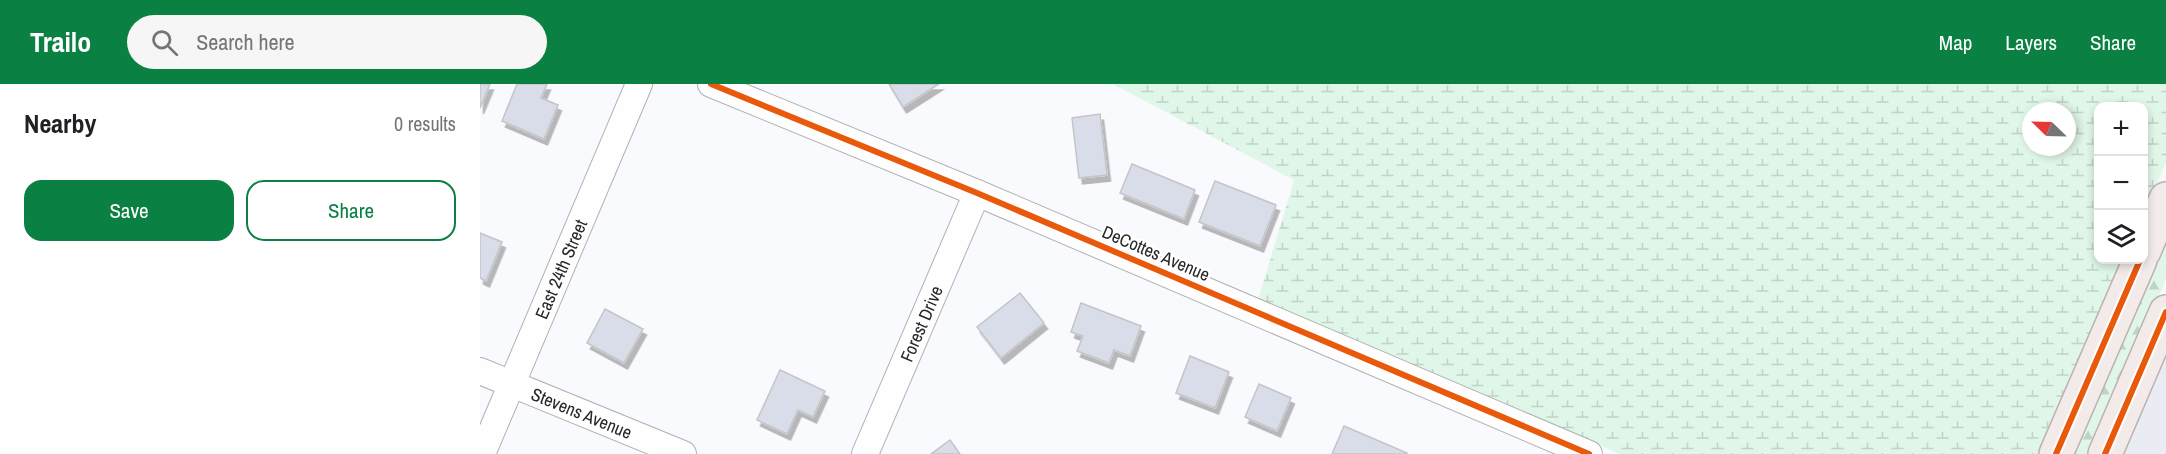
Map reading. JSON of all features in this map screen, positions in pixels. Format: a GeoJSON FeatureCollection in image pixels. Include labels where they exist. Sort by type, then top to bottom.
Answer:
{"type":"FeatureCollection","features":[{"type":"Feature","properties":{"kind":"main road"},"geometry":{"type":"LineString","coordinates":[[2148,242],[2166,199]]}},
{"type":"Feature","properties":{"kind":"main road"},"geometry":{"type":"LineString","coordinates":[[2056,454],[2138,264]]}},
{"type":"Feature","properties":{"kind":"main road"},"geometry":{"type":"LineString","coordinates":[[2105,454],[2166,312]]}},
{"type":"Feature","properties":{"kind":"street","name":"East 24th Street"},"geometry":{"type":"LineString","coordinates":[[482,454],[639,84]]}},
{"type":"Feature","properties":{"kind":"street","name":"DeCottes Avenue"},"geometry":{"type":"LineString","coordinates":[[711,84],[977,194],[1589,454]]}},
{"type":"Feature","properties":{"kind":"street","name":"Forest Drive"},"geometry":{"type":"LineString","coordinates":[[865,454],[977,194]]}},
{"type":"Feature","properties":{"kind":"street","name":"Stevens Avenue"},"geometry":{"type":"LineString","coordinates":[[480,371],[683,454]]}},
{"type":"Feature","properties":{"kind":"shaded area"},"geometry":{"type":"Polygon","coordinates":[[[2166,340],[2166,454],[2118,454],[2166,340]]]}},
{"type":"Feature","properties":{"kind":"green space"},"geometry":{"type":"Polygon","coordinates":[[[1113,84],[2166,84],[2166,162],[2148,205],[2148,102],[2094,102],[2094,264],[2123,264],[2041,454],[1620,454],[1258,300],[1294,180],[1113,84]]]}},
{"type":"Feature","properties":{"kind":"green space"},"geometry":{"type":"Polygon","coordinates":[[[2166,234],[2166,279],[2091,454],[2071,454],[2166,234]]]}},
{"type":"Feature","properties":{"kind":"building"},"geometry":{"type":"Polygon","coordinates":[[[480,84],[490,84],[480,108],[480,84]]]}},
{"type":"Feature","properties":{"kind":"building"},"geometry":{"type":"Polygon","coordinates":[[[517,84],[547,84],[541,98],[558,105],[544,139],[502,121],[517,84]]]}},
{"type":"Feature","properties":{"kind":"building"},"geometry":{"type":"Polygon","coordinates":[[[889,84],[939,84],[903,107],[889,84]]]}},
{"type":"Feature","properties":{"kind":"building"},"geometry":{"type":"Polygon","coordinates":[[[1100,114],[1107,175],[1079,178],[1072,118],[1100,114]]]}},
{"type":"Feature","properties":{"kind":"building"},"geometry":{"type":"Polygon","coordinates":[[[1132,164],[1195,190],[1184,219],[1120,193],[1132,164]]]}},
{"type":"Feature","properties":{"kind":"building"},"geometry":{"type":"Polygon","coordinates":[[[1215,181],[1276,205],[1260,246],[1199,222],[1215,181]]]}},
{"type":"Feature","properties":{"kind":"building"},"geometry":{"type":"Polygon","coordinates":[[[480,233],[502,242],[486,281],[480,278],[480,233]]]}},
{"type":"Feature","properties":{"kind":"building"},"geometry":{"type":"Polygon","coordinates":[[[1020,293],[1044,323],[1001,358],[977,327],[1020,293]]]}},
{"type":"Feature","properties":{"kind":"building"},"geometry":{"type":"Polygon","coordinates":[[[1081,303],[1141,326],[1130,356],[1114,350],[1109,363],[1077,351],[1083,336],[1071,332],[1081,303]]]}},
{"type":"Feature","properties":{"kind":"building"},"geometry":{"type":"Polygon","coordinates":[[[605,309],[643,329],[624,363],[587,343],[605,309]]]}},
{"type":"Feature","properties":{"kind":"building"},"geometry":{"type":"Polygon","coordinates":[[[1190,356],[1229,372],[1215,408],[1176,393],[1190,356]]]}},
{"type":"Feature","properties":{"kind":"building"},"geometry":{"type":"Polygon","coordinates":[[[780,370],[825,391],[813,417],[798,410],[787,434],[757,420],[780,370]]]}},
{"type":"Feature","properties":{"kind":"building"},"geometry":{"type":"Polygon","coordinates":[[[1259,384],[1291,398],[1277,431],[1245,417],[1259,384]]]}},
{"type":"Feature","properties":{"kind":"building"},"geometry":{"type":"Polygon","coordinates":[[[1344,426],[1407,453],[1332,454],[1344,426]]]}},
{"type":"Feature","properties":{"kind":"building"},"geometry":{"type":"Polygon","coordinates":[[[950,440],[960,454],[931,454],[950,440]]]}},
{"type":"Feature","properties":{"kind":"cycle path"},"geometry":{"type":"LineString","coordinates":[[711,84],[977,193],[1589,454]]}},
{"type":"Feature","properties":{"kind":"cycle path"},"geometry":{"type":"LineString","coordinates":[[2056,454],[2138,264]]}},
{"type":"Feature","properties":{"kind":"cycle path"},"geometry":{"type":"LineString","coordinates":[[2105,454],[2166,312]]}}]}
